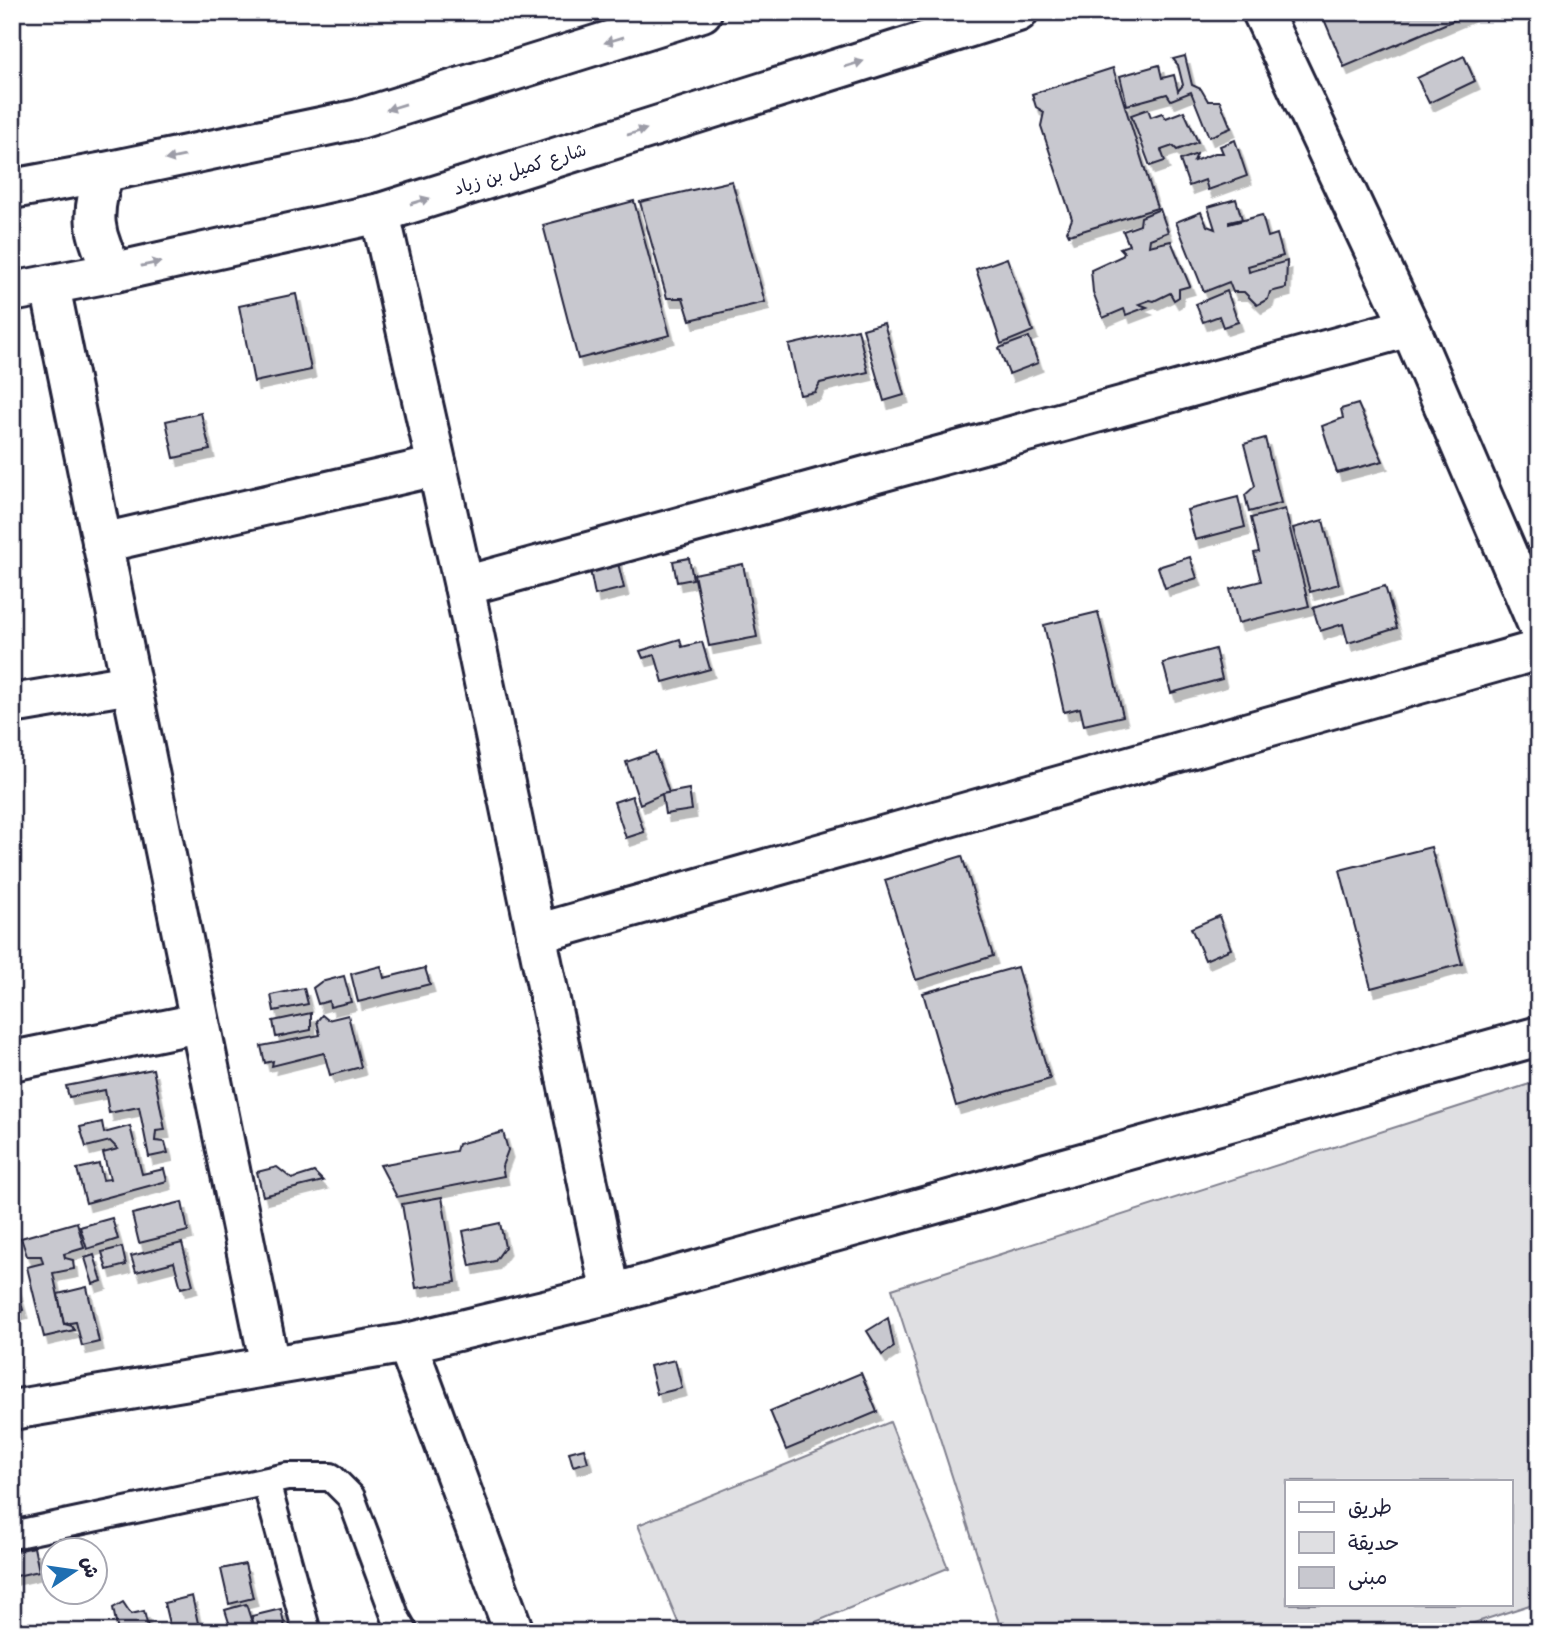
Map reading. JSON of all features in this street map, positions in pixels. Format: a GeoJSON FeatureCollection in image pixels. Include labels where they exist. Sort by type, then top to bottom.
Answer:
{"type":"FeatureCollection","features":[{"type":"Feature","properties":{"kind":"street"},"geometry":{"type":"LineString","coordinates":[[12,189],[359,119],[702,12]]}},
{"type":"Feature","properties":{"kind":"street","name":"شارع كميل بن زياد"},"geometry":{"type":"LineString","coordinates":[[12,292],[380,214],[1018,12]]}},
{"type":"Feature","properties":{"kind":"street"},"geometry":{"type":"LineString","coordinates":[[1262,12],[1410,327],[1539,628]]}},
{"type":"Feature","properties":{"kind":"street"},"geometry":{"type":"LineString","coordinates":[[105,172],[96,202],[97,234],[103,254],[115,272]]}},
{"type":"Feature","properties":{"kind":"street"},"geometry":{"type":"LineString","coordinates":[[380,214],[464,586],[611,1294]]}},
{"type":"Feature","properties":{"kind":"street"},"geometry":{"type":"LineString","coordinates":[[50,286],[270,1366]]}},
{"type":"Feature","properties":{"kind":"street"},"geometry":{"type":"LineString","coordinates":[[464,586],[1410,327]]}},
{"type":"Feature","properties":{"kind":"street"},"geometry":{"type":"LineString","coordinates":[[102,543],[437,466]]}},
{"type":"Feature","properties":{"kind":"street"},"geometry":{"type":"LineString","coordinates":[[537,934],[1539,650]]}},
{"type":"Feature","properties":{"kind":"street"},"geometry":{"type":"LineString","coordinates":[[12,704],[131,684]]}},
{"type":"Feature","properties":{"kind":"street"},"geometry":{"type":"LineString","coordinates":[[12,1060],[199,1023]]}},
{"type":"Feature","properties":{"kind":"street"},"geometry":{"type":"LineString","coordinates":[[12,1410],[407,1343],[611,1294],[1539,1036]]}},
{"type":"Feature","properties":{"kind":"street"},"geometry":{"type":"LineString","coordinates":[[407,1343],[514,1632]]}},
{"type":"Feature","properties":{"kind":"lane"},"geometry":{"type":"LineString","coordinates":[[12,1535],[287,1478],[331,1478],[351,1497],[396,1618],[404,1632]]}},
{"type":"Feature","properties":{"kind":"lane"},"geometry":{"type":"LineString","coordinates":[[266,1482],[307,1632]]}},
{"type":"Feature","properties":{"kind":"green space"},"geometry":{"type":"Polygon","coordinates":[[[1539,1081],[1539,1602],[1446,1632],[1002,1632],[892,1289],[1539,1081]]]}},
{"type":"Feature","properties":{"kind":"green space"},"geometry":{"type":"Polygon","coordinates":[[[890,1422],[948,1568],[791,1632],[682,1632],[638,1525],[890,1422]]]}},
{"type":"Feature","properties":{"kind":"building"},"geometry":{"type":"Polygon","coordinates":[[[1321,12],[1473,12],[1344,67],[1321,12]]]}},
{"type":"Feature","properties":{"kind":"building"},"geometry":{"type":"Polygon","coordinates":[[[1185,56],[1192,85],[1201,89],[1208,101],[1220,101],[1231,128],[1209,137],[1191,92],[1171,100],[1167,94],[1127,105],[1120,76],[1159,65],[1162,78],[1174,75],[1178,91],[1183,85],[1178,65],[1173,59],[1185,56]]]}},
{"type":"Feature","properties":{"kind":"building"},"geometry":{"type":"Polygon","coordinates":[[[1464,56],[1475,81],[1429,103],[1417,78],[1464,56]]]}},
{"type":"Feature","properties":{"kind":"building"},"geometry":{"type":"Polygon","coordinates":[[[1113,68],[1157,208],[1069,235],[1067,231],[1072,219],[1041,126],[1044,112],[1036,107],[1032,94],[1113,68]]]}},
{"type":"Feature","properties":{"kind":"building"},"geometry":{"type":"Polygon","coordinates":[[[1148,109],[1151,117],[1162,113],[1166,118],[1184,111],[1198,142],[1177,150],[1173,146],[1161,150],[1165,161],[1150,166],[1131,115],[1148,109]]]}},
{"type":"Feature","properties":{"kind":"building"},"geometry":{"type":"Polygon","coordinates":[[[1235,140],[1247,176],[1208,190],[1205,180],[1189,186],[1180,160],[1197,154],[1194,161],[1215,153],[1223,153],[1220,146],[1235,140]]]}},
{"type":"Feature","properties":{"kind":"building"},"geometry":{"type":"Polygon","coordinates":[[[732,181],[765,302],[690,320],[683,298],[667,298],[640,202],[732,181]]]}},
{"type":"Feature","properties":{"kind":"building"},"geometry":{"type":"Polygon","coordinates":[[[1236,199],[1242,219],[1229,224],[1262,215],[1268,237],[1277,234],[1283,256],[1248,266],[1249,272],[1287,261],[1286,288],[1270,292],[1268,299],[1257,305],[1244,292],[1233,292],[1229,282],[1204,292],[1176,222],[1201,212],[1207,226],[1215,229],[1208,207],[1236,199]]]}},
{"type":"Feature","properties":{"kind":"building"},"geometry":{"type":"Polygon","coordinates":[[[634,201],[670,335],[578,359],[543,225],[634,201]]]}},
{"type":"Feature","properties":{"kind":"building"},"geometry":{"type":"Polygon","coordinates":[[[1160,209],[1168,232],[1150,239],[1149,246],[1171,241],[1190,286],[1179,289],[1179,297],[1174,300],[1170,293],[1154,301],[1139,304],[1147,307],[1126,315],[1124,309],[1103,318],[1093,292],[1091,270],[1122,256],[1124,252],[1120,248],[1129,245],[1123,231],[1140,225],[1141,217],[1160,209]]]}},
{"type":"Feature","properties":{"kind":"building"},"geometry":{"type":"Polygon","coordinates":[[[1007,258],[1033,331],[1001,344],[976,269],[1007,258]]]}},
{"type":"Feature","properties":{"kind":"building"},"geometry":{"type":"Polygon","coordinates":[[[1227,291],[1238,322],[1223,327],[1219,316],[1203,322],[1196,304],[1227,291]]]}},
{"type":"Feature","properties":{"kind":"building"},"geometry":{"type":"Polygon","coordinates":[[[296,294],[311,370],[254,382],[239,306],[296,294]]]}},
{"type":"Feature","properties":{"kind":"building"},"geometry":{"type":"Polygon","coordinates":[[[884,323],[904,395],[884,401],[863,329],[884,323]]]}},
{"type":"Feature","properties":{"kind":"building"},"geometry":{"type":"Polygon","coordinates":[[[858,329],[868,372],[820,383],[815,392],[800,395],[789,345],[858,329]]]}},
{"type":"Feature","properties":{"kind":"building"},"geometry":{"type":"Polygon","coordinates":[[[1029,337],[1038,363],[1009,374],[999,348],[1029,337]]]}},
{"type":"Feature","properties":{"kind":"building"},"geometry":{"type":"Polygon","coordinates":[[[1358,404],[1383,461],[1337,473],[1322,426],[1343,418],[1341,409],[1358,404]]]}},
{"type":"Feature","properties":{"kind":"building"},"geometry":{"type":"Polygon","coordinates":[[[201,413],[210,450],[174,458],[166,421],[201,413]]]}},
{"type":"Feature","properties":{"kind":"building"},"geometry":{"type":"Polygon","coordinates":[[[1265,438],[1281,503],[1249,512],[1245,495],[1255,486],[1244,444],[1265,438]]]}},
{"type":"Feature","properties":{"kind":"building"},"geometry":{"type":"Polygon","coordinates":[[[1238,497],[1245,527],[1195,540],[1187,510],[1238,497]]]}},
{"type":"Feature","properties":{"kind":"building"},"geometry":{"type":"Polygon","coordinates":[[[1285,509],[1309,606],[1238,623],[1230,589],[1261,581],[1254,553],[1259,552],[1251,518],[1285,509]]]}},
{"type":"Feature","properties":{"kind":"building"},"geometry":{"type":"Polygon","coordinates":[[[1323,520],[1339,584],[1310,592],[1293,528],[1323,520]]]}},
{"type":"Feature","properties":{"kind":"building"},"geometry":{"type":"Polygon","coordinates":[[[1190,557],[1197,578],[1165,588],[1158,567],[1190,557]]]}},
{"type":"Feature","properties":{"kind":"building"},"geometry":{"type":"Polygon","coordinates":[[[689,558],[693,579],[677,582],[673,561],[689,558]]]}},
{"type":"Feature","properties":{"kind":"building"},"geometry":{"type":"Polygon","coordinates":[[[617,559],[624,588],[595,595],[589,565],[617,559]]]}},
{"type":"Feature","properties":{"kind":"building"},"geometry":{"type":"Polygon","coordinates":[[[743,564],[757,637],[709,646],[694,574],[743,564]]]}},
{"type":"Feature","properties":{"kind":"building"},"geometry":{"type":"Polygon","coordinates":[[[1385,586],[1397,628],[1348,643],[1343,624],[1320,631],[1313,608],[1385,586]]]}},
{"type":"Feature","properties":{"kind":"building"},"geometry":{"type":"Polygon","coordinates":[[[1098,612],[1123,716],[1084,725],[1080,708],[1064,712],[1044,625],[1098,612]]]}},
{"type":"Feature","properties":{"kind":"building"},"geometry":{"type":"Polygon","coordinates":[[[680,639],[682,647],[702,642],[710,669],[663,682],[655,655],[643,658],[640,651],[680,639]]]}},
{"type":"Feature","properties":{"kind":"building"},"geometry":{"type":"Polygon","coordinates":[[[1215,649],[1222,679],[1171,693],[1163,663],[1215,649]]]}},
{"type":"Feature","properties":{"kind":"building"},"geometry":{"type":"Polygon","coordinates":[[[655,752],[669,793],[640,804],[626,762],[655,752]]]}},
{"type":"Feature","properties":{"kind":"building"},"geometry":{"type":"Polygon","coordinates":[[[689,789],[692,810],[665,814],[662,794],[689,789]]]}},
{"type":"Feature","properties":{"kind":"building"},"geometry":{"type":"Polygon","coordinates":[[[632,796],[644,832],[626,838],[614,802],[632,796]]]}},
{"type":"Feature","properties":{"kind":"building"},"geometry":{"type":"Polygon","coordinates":[[[1431,847],[1462,964],[1371,988],[1340,870],[1431,847]]]}},
{"type":"Feature","properties":{"kind":"building"},"geometry":{"type":"Polygon","coordinates":[[[962,856],[993,956],[916,980],[885,880],[962,856]]]}},
{"type":"Feature","properties":{"kind":"building"},"geometry":{"type":"Polygon","coordinates":[[[1219,916],[1231,949],[1205,960],[1191,928],[1219,916]]]}},
{"type":"Feature","properties":{"kind":"building"},"geometry":{"type":"Polygon","coordinates":[[[381,966],[384,978],[425,968],[430,984],[358,1002],[351,974],[381,966]]]}},
{"type":"Feature","properties":{"kind":"building"},"geometry":{"type":"Polygon","coordinates":[[[1017,967],[1050,1079],[956,1106],[923,993],[1017,967]]]}},
{"type":"Feature","properties":{"kind":"building"},"geometry":{"type":"Polygon","coordinates":[[[344,976],[351,1002],[330,1007],[329,1001],[318,1004],[313,988],[321,982],[344,976]]]}},
{"type":"Feature","properties":{"kind":"building"},"geometry":{"type":"Polygon","coordinates":[[[304,988],[308,1004],[274,1011],[271,995],[304,988]]]}},
{"type":"Feature","properties":{"kind":"building"},"geometry":{"type":"Polygon","coordinates":[[[311,1013],[311,1030],[276,1037],[273,1021],[311,1013]]]}},
{"type":"Feature","properties":{"kind":"building"},"geometry":{"type":"Polygon","coordinates":[[[322,1015],[328,1020],[348,1015],[361,1067],[330,1075],[324,1053],[272,1066],[273,1061],[265,1063],[261,1046],[320,1035],[317,1021],[322,1015]]]}},
{"type":"Feature","properties":{"kind":"building"},"geometry":{"type":"Polygon","coordinates":[[[153,1069],[165,1130],[156,1131],[155,1141],[165,1142],[168,1153],[149,1157],[139,1107],[109,1113],[105,1090],[69,1097],[66,1086],[153,1069]]]}},
{"type":"Feature","properties":{"kind":"building"},"geometry":{"type":"Polygon","coordinates":[[[102,1122],[104,1133],[130,1126],[142,1174],[164,1169],[167,1181],[86,1203],[77,1169],[99,1164],[103,1180],[110,1179],[103,1153],[118,1149],[110,1141],[86,1147],[80,1127],[102,1122]]]}},
{"type":"Feature","properties":{"kind":"building"},"geometry":{"type":"Polygon","coordinates":[[[503,1132],[508,1150],[502,1166],[504,1176],[397,1197],[380,1165],[456,1151],[458,1144],[503,1132]]]}},
{"type":"Feature","properties":{"kind":"building"},"geometry":{"type":"Polygon","coordinates":[[[277,1167],[292,1179],[314,1172],[323,1181],[263,1196],[257,1172],[277,1167]]]}},
{"type":"Feature","properties":{"kind":"building"},"geometry":{"type":"Polygon","coordinates":[[[442,1197],[456,1282],[416,1288],[402,1204],[442,1197]]]}},
{"type":"Feature","properties":{"kind":"building"},"geometry":{"type":"Polygon","coordinates":[[[182,1202],[188,1231],[139,1243],[132,1214],[182,1202]]]}},
{"type":"Feature","properties":{"kind":"building"},"geometry":{"type":"Polygon","coordinates":[[[112,1218],[118,1239],[87,1249],[80,1227],[112,1218]]]}},
{"type":"Feature","properties":{"kind":"building"},"geometry":{"type":"Polygon","coordinates":[[[77,1222],[84,1248],[64,1254],[65,1258],[73,1260],[74,1269],[53,1273],[64,1324],[72,1326],[74,1330],[44,1337],[27,1267],[43,1263],[41,1256],[27,1256],[21,1238],[77,1222]]]}},
{"type":"Feature","properties":{"kind":"building"},"geometry":{"type":"Polygon","coordinates":[[[500,1223],[505,1247],[495,1261],[470,1266],[463,1231],[500,1223]]]}},
{"type":"Feature","properties":{"kind":"building"},"geometry":{"type":"Polygon","coordinates":[[[182,1243],[193,1285],[181,1288],[174,1262],[136,1272],[131,1256],[182,1243]]]}},
{"type":"Feature","properties":{"kind":"building"},"geometry":{"type":"Polygon","coordinates":[[[122,1247],[126,1265],[107,1270],[102,1252],[122,1247]]]}},
{"type":"Feature","properties":{"kind":"building"},"geometry":{"type":"Polygon","coordinates":[[[94,1255],[102,1281],[93,1284],[85,1258],[94,1255]]]}},
{"type":"Feature","properties":{"kind":"building"},"geometry":{"type":"Polygon","coordinates":[[[12,1271],[23,1310],[12,1313],[12,1271]]]}},
{"type":"Feature","properties":{"kind":"building"},"geometry":{"type":"Polygon","coordinates":[[[87,1287],[99,1342],[82,1346],[76,1322],[64,1324],[58,1294],[87,1287]]]}},
{"type":"Feature","properties":{"kind":"building"},"geometry":{"type":"Polygon","coordinates":[[[888,1318],[894,1347],[882,1355],[867,1331],[888,1318]]]}},
{"type":"Feature","properties":{"kind":"building"},"geometry":{"type":"Polygon","coordinates":[[[675,1360],[682,1388],[657,1394],[650,1366],[675,1360]]]}},
{"type":"Feature","properties":{"kind":"building"},"geometry":{"type":"Polygon","coordinates":[[[861,1373],[877,1412],[786,1450],[770,1411],[861,1373]]]}},
{"type":"Feature","properties":{"kind":"building"},"geometry":{"type":"Polygon","coordinates":[[[584,1448],[588,1462],[573,1466],[569,1452],[584,1448]]]}},
{"type":"Feature","properties":{"kind":"building"},"geometry":{"type":"Polygon","coordinates":[[[34,1547],[38,1571],[12,1577],[12,1552],[34,1547]]]}},
{"type":"Feature","properties":{"kind":"building"},"geometry":{"type":"Polygon","coordinates":[[[245,1564],[253,1598],[229,1604],[221,1569],[245,1564]]]}},
{"type":"Feature","properties":{"kind":"building"},"geometry":{"type":"Polygon","coordinates":[[[192,1596],[200,1632],[171,1632],[164,1603],[192,1596]]]}},
{"type":"Feature","properties":{"kind":"building"},"geometry":{"type":"Polygon","coordinates":[[[123,1602],[131,1614],[144,1611],[149,1632],[118,1632],[113,1608],[123,1602]]]}},
{"type":"Feature","properties":{"kind":"building"},"geometry":{"type":"Polygon","coordinates":[[[246,1604],[255,1632],[232,1632],[225,1610],[246,1604]]]}},
{"type":"Feature","properties":{"kind":"building"},"geometry":{"type":"Polygon","coordinates":[[[281,1609],[286,1632],[255,1632],[252,1616],[281,1609]]]}}]}
